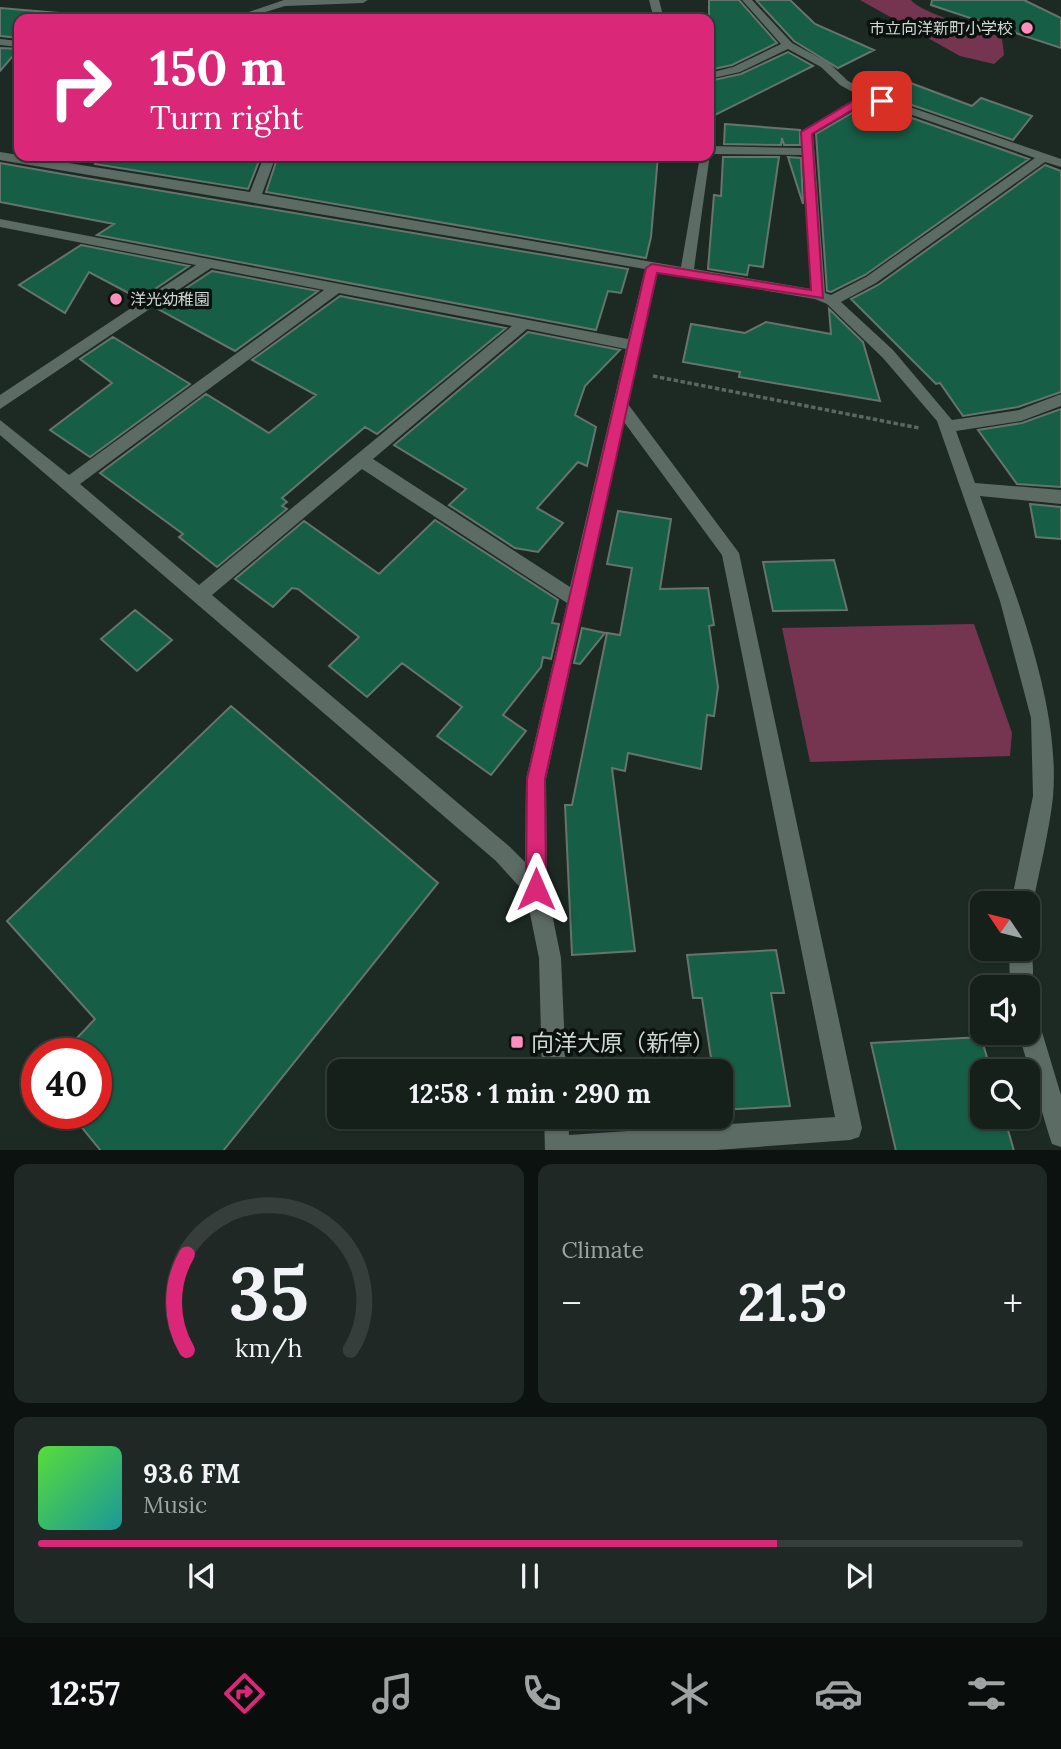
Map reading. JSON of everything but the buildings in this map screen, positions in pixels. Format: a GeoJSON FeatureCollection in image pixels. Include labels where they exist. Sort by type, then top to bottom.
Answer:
{"type":"FeatureCollection","features":[{"type":"Feature","properties":{"kind":"street"},"geometry":{"type":"LineString","coordinates":[[258,14],[292,7],[363,0]]}},
{"type":"Feature","properties":{"kind":"street"},"geometry":{"type":"LineString","coordinates":[[747,0],[788,45],[825,65],[844,83],[869,96],[1061,163]]}},
{"type":"Feature","properties":{"kind":"street"},"geometry":{"type":"LineString","coordinates":[[714,75],[736,70],[788,45]]}},
{"type":"Feature","properties":{"kind":"street"},"geometry":{"type":"LineString","coordinates":[[818,295],[807,132],[869,96]]}},
{"type":"Feature","properties":{"kind":"street"},"geometry":{"type":"LineString","coordinates":[[714,150],[808,152]]}},
{"type":"Feature","properties":{"kind":"street"},"geometry":{"type":"LineString","coordinates":[[832,301],[871,280],[1045,156]]}},
{"type":"Feature","properties":{"kind":"street"},"geometry":{"type":"LineString","coordinates":[[41,161],[818,295],[832,301],[888,354],[947,426],[1009,601],[1041,718],[1043,796],[1024,891]]}},
{"type":"Feature","properties":{"kind":"street"},"geometry":{"type":"LineString","coordinates":[[255,197],[269,161]]}},
{"type":"Feature","properties":{"kind":"street"},"geometry":{"type":"LineString","coordinates":[[686,274],[705,161]]}},
{"type":"Feature","properties":{"kind":"street"},"geometry":{"type":"LineString","coordinates":[[0,223],[634,345]]}},
{"type":"Feature","properties":{"kind":"street"},"geometry":{"type":"LineString","coordinates":[[0,403],[209,263]]}},
{"type":"Feature","properties":{"kind":"street"},"geometry":{"type":"LineString","coordinates":[[554,1059],[550,958],[536,889],[536,779],[652,268]]}},
{"type":"Feature","properties":{"kind":"street"},"geometry":{"type":"LineString","coordinates":[[68,484],[336,288]]}},
{"type":"Feature","properties":{"kind":"street"},"geometry":{"type":"LineString","coordinates":[[199,595],[524,324]]}},
{"type":"Feature","properties":{"kind":"street"},"geometry":{"type":"LineString","coordinates":[[947,426],[1021,415],[1061,400]]}},
{"type":"Feature","properties":{"kind":"street"},"geometry":{"type":"LineString","coordinates":[[556,1129],[557,1149],[850,1128],[730,553],[620,405]]}},
{"type":"Feature","properties":{"kind":"street"},"geometry":{"type":"LineString","coordinates":[[0,426],[503,854],[536,889]]}},
{"type":"Feature","properties":{"kind":"street"},"geometry":{"type":"LineString","coordinates":[[361,460],[576,600]]}},
{"type":"Feature","properties":{"kind":"street"},"geometry":{"type":"LineString","coordinates":[[971,489],[1061,497]]}},
{"type":"Feature","properties":{"kind":"street"},"geometry":{"type":"LineString","coordinates":[[1034,1045],[1061,1135]]}},
{"type":"Feature","properties":{"kind":"path"},"geometry":{"type":"LineString","coordinates":[[628,371],[947,426]]}},
{"type":"Feature","properties":{"kind":"shaded area"},"geometry":{"type":"Polygon","coordinates":[[[860,0],[911,0],[927,11],[1002,38],[1004,55],[994,64],[960,56],[860,0]]]}},
{"type":"Feature","properties":{"kind":"shaded area"},"geometry":{"type":"Polygon","coordinates":[[[974,624],[1012,733],[1010,756],[810,762],[782,628],[974,624]]]}},
{"type":"Feature","properties":{"kind":"place","name":"市立向洋新町小学校"},"geometry":{"type":"Point","coordinates":[1027,28]}},
{"type":"Feature","properties":{"kind":"place","name":"洋光幼稚園"},"geometry":{"type":"Point","coordinates":[116,299]}},
{"type":"Feature","properties":{"kind":"place","name":"向洋大原（新停）"},"geometry":{"type":"Point","coordinates":[517,1042]}},
{"type":"Feature","properties":{"kind":"route"},"geometry":{"type":"LineString","coordinates":[[536,889],[536,779],[652,268],[818,295],[807,132],[869,96],[882,101]]}}]}
